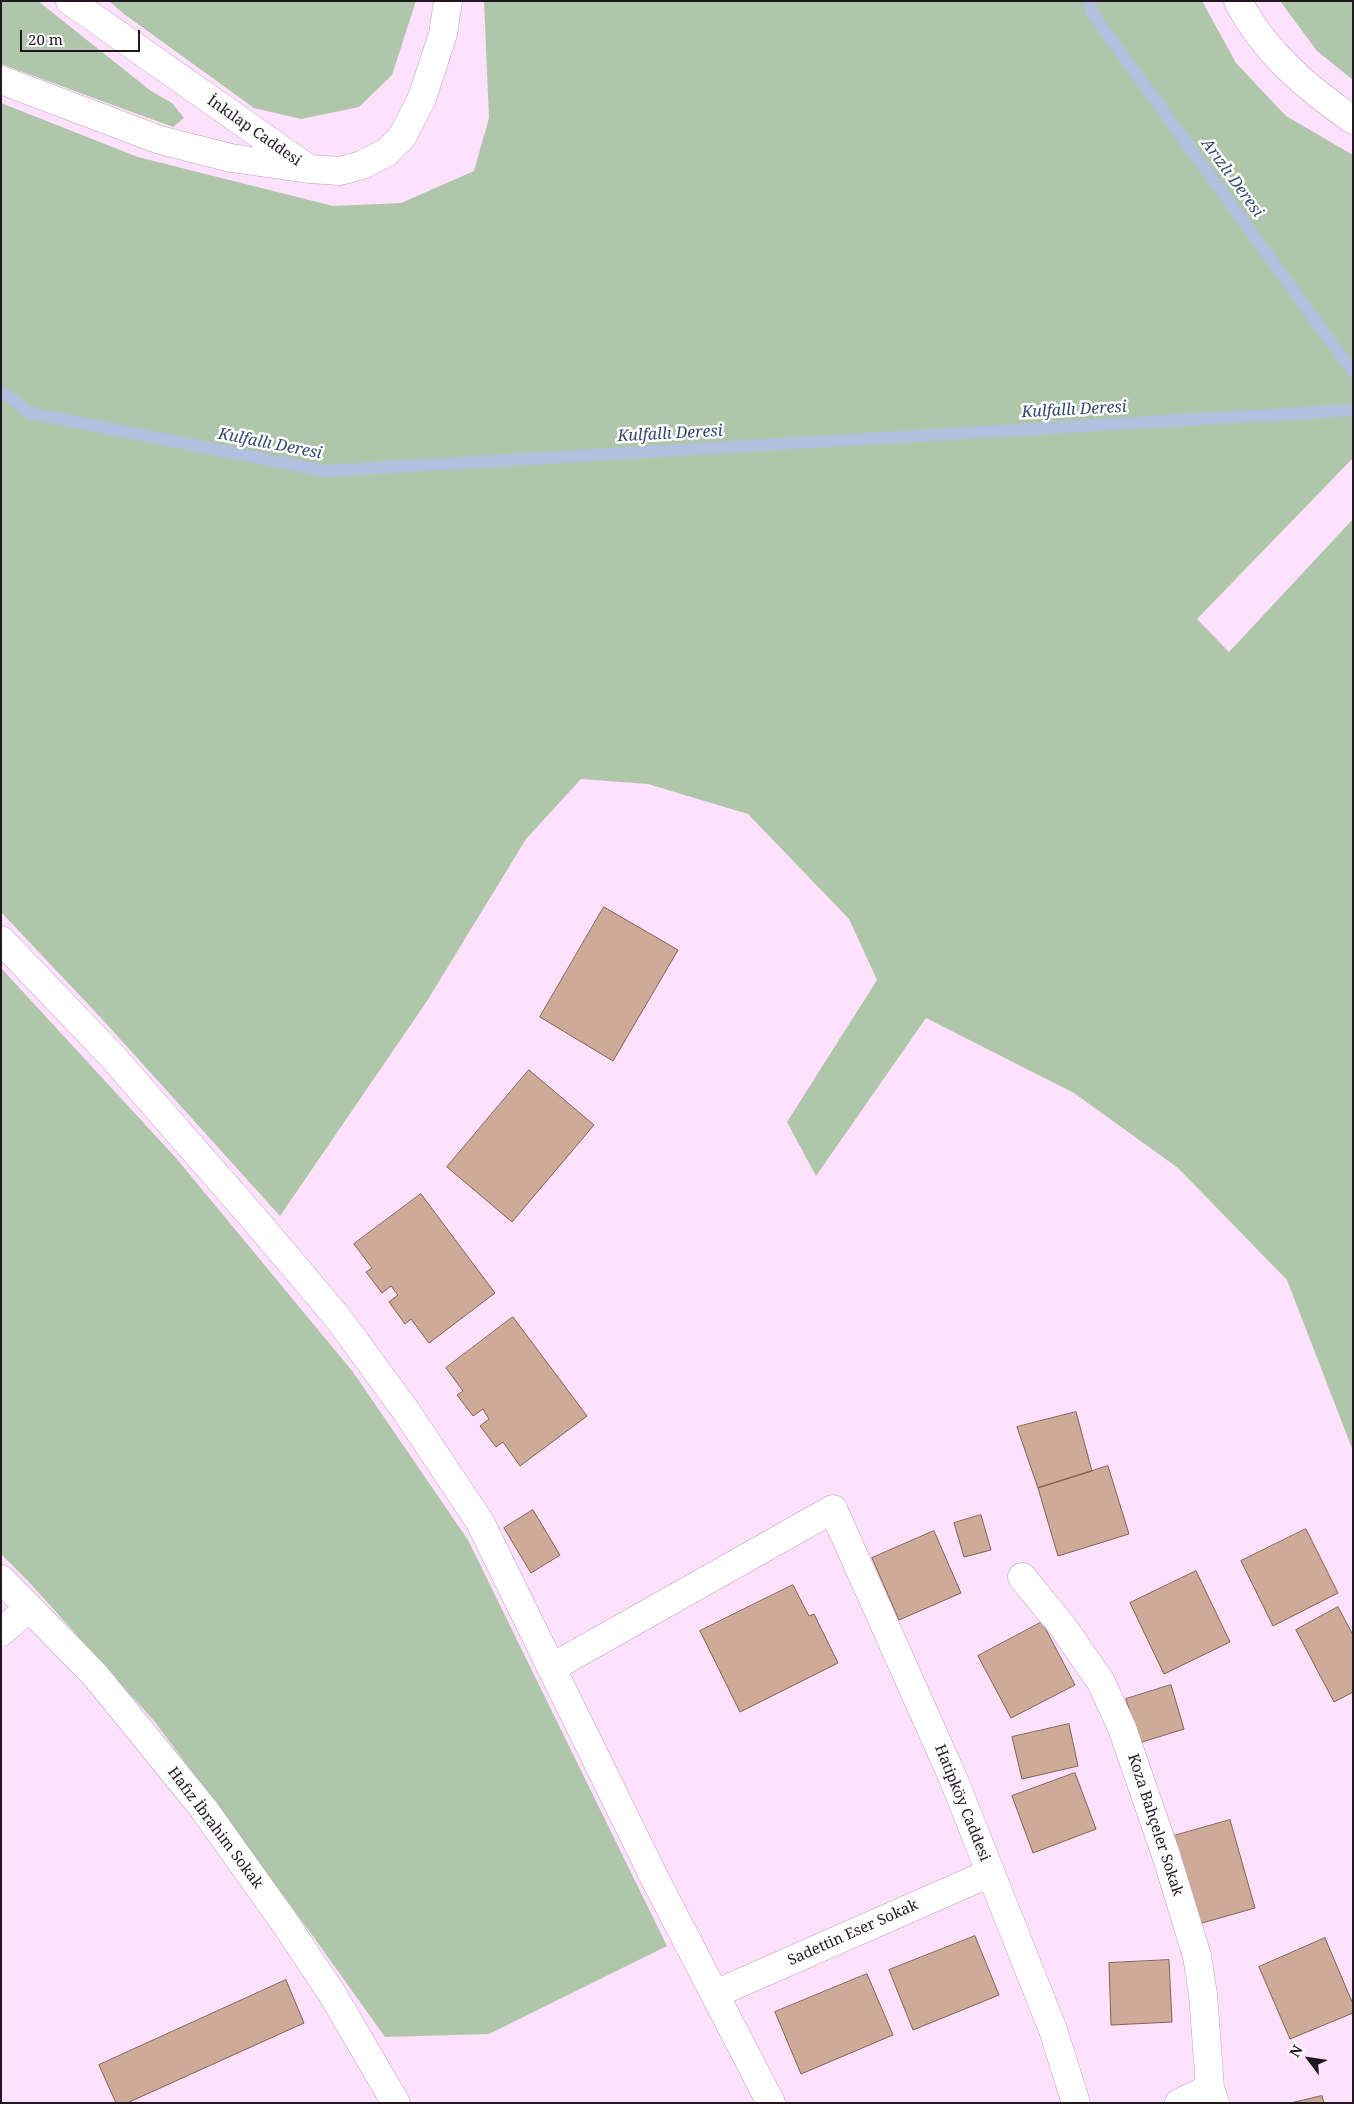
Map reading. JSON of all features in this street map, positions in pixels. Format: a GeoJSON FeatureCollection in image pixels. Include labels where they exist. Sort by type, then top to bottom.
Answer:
{"type":"FeatureCollection","features":[{"type":"Feature","properties":{"kind":"street","name":"İnkılap Caddesi"},"geometry":{"type":"LineString","coordinates":[[70,1],[308,169],[340,171],[362,166],[387,152],[402,137],[422,98],[443,34],[448,1]]}},
{"type":"Feature","properties":{"kind":"street"},"geometry":{"type":"LineString","coordinates":[[1238,1],[1246,18],[1272,52],[1315,94],[1353,120]]}},
{"type":"Feature","properties":{"kind":"street"},"geometry":{"type":"LineString","coordinates":[[1,80],[160,140],[230,158],[308,169]]}},
{"type":"Feature","properties":{"kind":"street"},"geometry":{"type":"LineString","coordinates":[[1,940],[112,1056],[263,1228],[338,1318],[406,1410],[480,1522],[655,1879],[771,2103]]}},
{"type":"Feature","properties":{"kind":"street","name":"Hatipköy Caddesi"},"geometry":{"type":"LineString","coordinates":[[551,1668],[833,1509],[952,1778],[1053,2030],[1076,2103]]}},
{"type":"Feature","properties":{"kind":"street","name":"Koza Bahçeler Sokak"},"geometry":{"type":"LineString","coordinates":[[1022,1577],[1064,1627],[1101,1682],[1122,1728],[1166,1855],[1197,1956],[1203,1994],[1212,2095]]}},
{"type":"Feature","properties":{"kind":"street","name":"Hafız İbrahim Sokak"},"geometry":{"type":"LineString","coordinates":[[1,1579],[95,1675],[203,1808],[285,1922],[331,1992],[396,2103]]}},
{"type":"Feature","properties":{"kind":"street"},"geometry":{"type":"LineString","coordinates":[[1,1632],[29,1608]]}},
{"type":"Feature","properties":{"kind":"street","name":"Sadettin Eser Sokak"},"geometry":{"type":"LineString","coordinates":[[715,1994],[990,1873]]}},
{"type":"Feature","properties":{"kind":"street"},"geometry":{"type":"LineString","coordinates":[[1179,2103],[1212,2095]]}},
{"type":"Feature","properties":{"kind":"green space"},"geometry":{"type":"Polygon","coordinates":[[[1,1],[38,1],[151,91],[172,103],[184,118],[173,127],[1,64],[1,1]]]}},
{"type":"Feature","properties":{"kind":"green space"},"geometry":{"type":"Polygon","coordinates":[[[109,1],[416,1],[392,75],[359,107],[301,119],[254,108],[124,14],[109,1]]]}},
{"type":"Feature","properties":{"kind":"green space"},"geometry":{"type":"Polygon","coordinates":[[[484,1],[1202,1],[1236,63],[1286,116],[1353,155],[1353,458],[1197,619],[1229,652],[1353,519],[1353,1451],[1287,1280],[1178,1168],[1074,1093],[926,1018],[816,1176],[787,1122],[877,980],[849,919],[748,814],[648,784],[581,779],[526,839],[427,1001],[280,1216],[102,1019],[1,912],[1,103],[138,157],[333,206],[401,203],[474,171],[489,118],[484,1]]]}},
{"type":"Feature","properties":{"kind":"green space"},"geometry":{"type":"Polygon","coordinates":[[[1280,1],[1353,1],[1353,80],[1317,51],[1280,1]]]}},
{"type":"Feature","properties":{"kind":"green space"},"geometry":{"type":"Polygon","coordinates":[[[1,968],[176,1158],[353,1372],[468,1540],[667,1946],[489,2034],[385,2037],[155,1722],[29,1582],[1,1554],[1,968]]]}},
{"type":"Feature","properties":{"kind":"building"},"geometry":{"type":"Polygon","coordinates":[[[604,907],[678,950],[613,1061],[540,1017],[604,907]]]}},
{"type":"Feature","properties":{"kind":"building"},"geometry":{"type":"Polygon","coordinates":[[[529,1070],[594,1125],[512,1222],[447,1167],[529,1070]]]}},
{"type":"Feature","properties":{"kind":"building"},"geometry":{"type":"Polygon","coordinates":[[[421,1194],[495,1293],[429,1343],[411,1319],[405,1324],[389,1302],[398,1295],[391,1286],[382,1293],[366,1272],[372,1268],[354,1244],[421,1194]]]}},
{"type":"Feature","properties":{"kind":"building"},"geometry":{"type":"Polygon","coordinates":[[[513,1317],[587,1416],[520,1466],[503,1442],[496,1447],[480,1426],[489,1419],[483,1409],[473,1416],[457,1395],[463,1391],[446,1368],[513,1317]]]}},
{"type":"Feature","properties":{"kind":"building"},"geometry":{"type":"Polygon","coordinates":[[[1076,1412],[1092,1471],[1038,1488],[1017,1427],[1076,1412]]]}},
{"type":"Feature","properties":{"kind":"building"},"geometry":{"type":"Polygon","coordinates":[[[1108,1466],[1129,1534],[1058,1556],[1038,1488],[1108,1466]]]}},
{"type":"Feature","properties":{"kind":"building"},"geometry":{"type":"Polygon","coordinates":[[[533,1510],[560,1555],[531,1573],[504,1528],[533,1510]]]}},
{"type":"Feature","properties":{"kind":"building"},"geometry":{"type":"Polygon","coordinates":[[[981,1515],[991,1550],[964,1557],[954,1523],[981,1515]]]}},
{"type":"Feature","properties":{"kind":"building"},"geometry":{"type":"Polygon","coordinates":[[[1306,1529],[1338,1593],[1273,1626],[1241,1561],[1306,1529]]]}},
{"type":"Feature","properties":{"kind":"building"},"geometry":{"type":"Polygon","coordinates":[[[934,1531],[961,1593],[899,1620],[872,1558],[934,1531]]]}},
{"type":"Feature","properties":{"kind":"building"},"geometry":{"type":"Polygon","coordinates":[[[1196,1571],[1230,1642],[1164,1674],[1130,1603],[1196,1571]]]}},
{"type":"Feature","properties":{"kind":"building"},"geometry":{"type":"Polygon","coordinates":[[[793,1585],[809,1616],[814,1614],[838,1663],[740,1712],[700,1631],[793,1585]]]}},
{"type":"Feature","properties":{"kind":"building"},"geometry":{"type":"Polygon","coordinates":[[[1338,1607],[1353,1635],[1353,1692],[1334,1702],[1296,1630],[1338,1607]]]}},
{"type":"Feature","properties":{"kind":"building"},"geometry":{"type":"Polygon","coordinates":[[[1042,1622],[1075,1685],[1011,1718],[978,1656],[1042,1622]]]}},
{"type":"Feature","properties":{"kind":"building"},"geometry":{"type":"Polygon","coordinates":[[[1171,1685],[1184,1729],[1139,1743],[1126,1699],[1171,1685]]]}},
{"type":"Feature","properties":{"kind":"building"},"geometry":{"type":"Polygon","coordinates":[[[1069,1724],[1078,1766],[1022,1779],[1012,1737],[1069,1724]]]}},
{"type":"Feature","properties":{"kind":"building"},"geometry":{"type":"Polygon","coordinates":[[[1075,1773],[1096,1829],[1033,1853],[1012,1796],[1075,1773]]]}},
{"type":"Feature","properties":{"kind":"building"},"geometry":{"type":"Polygon","coordinates":[[[1230,1820],[1255,1908],[1195,1925],[1170,1837],[1230,1820]]]}},
{"type":"Feature","properties":{"kind":"building"},"geometry":{"type":"Polygon","coordinates":[[[975,1936],[999,1995],[913,2030],[889,1970],[975,1936]]]}},
{"type":"Feature","properties":{"kind":"building"},"geometry":{"type":"Polygon","coordinates":[[[1325,1938],[1353,2004],[1353,2013],[1290,2039],[1259,1967],[1325,1938]]]}},
{"type":"Feature","properties":{"kind":"building"},"geometry":{"type":"Polygon","coordinates":[[[1169,1960],[1172,2022],[1111,2025],[1109,1963],[1169,1960]]]}},
{"type":"Feature","properties":{"kind":"building"},"geometry":{"type":"Polygon","coordinates":[[[867,1974],[893,2035],[801,2074],[775,2012],[867,1974]]]}},
{"type":"Feature","properties":{"kind":"building"},"geometry":{"type":"Polygon","coordinates":[[[286,1980],[304,2023],[127,2103],[116,2103],[99,2065],[286,1980]]]}},
{"type":"Feature","properties":{"kind":"building"},"geometry":{"type":"Polygon","coordinates":[[[1322,2096],[1324,2103],[1291,2103],[1322,2096]]]}},
{"type":"Feature","properties":{"kind":"waterway","name":"Arızlı Deresi"},"geometry":{"type":"LineString","coordinates":[[1089,1],[1092,13],[1353,372]]}},
{"type":"Feature","properties":{"kind":"waterway","name":"Kulfallı Deresi"},"geometry":{"type":"LineString","coordinates":[[1,391],[30,413],[325,471],[1353,410]]}}]}
